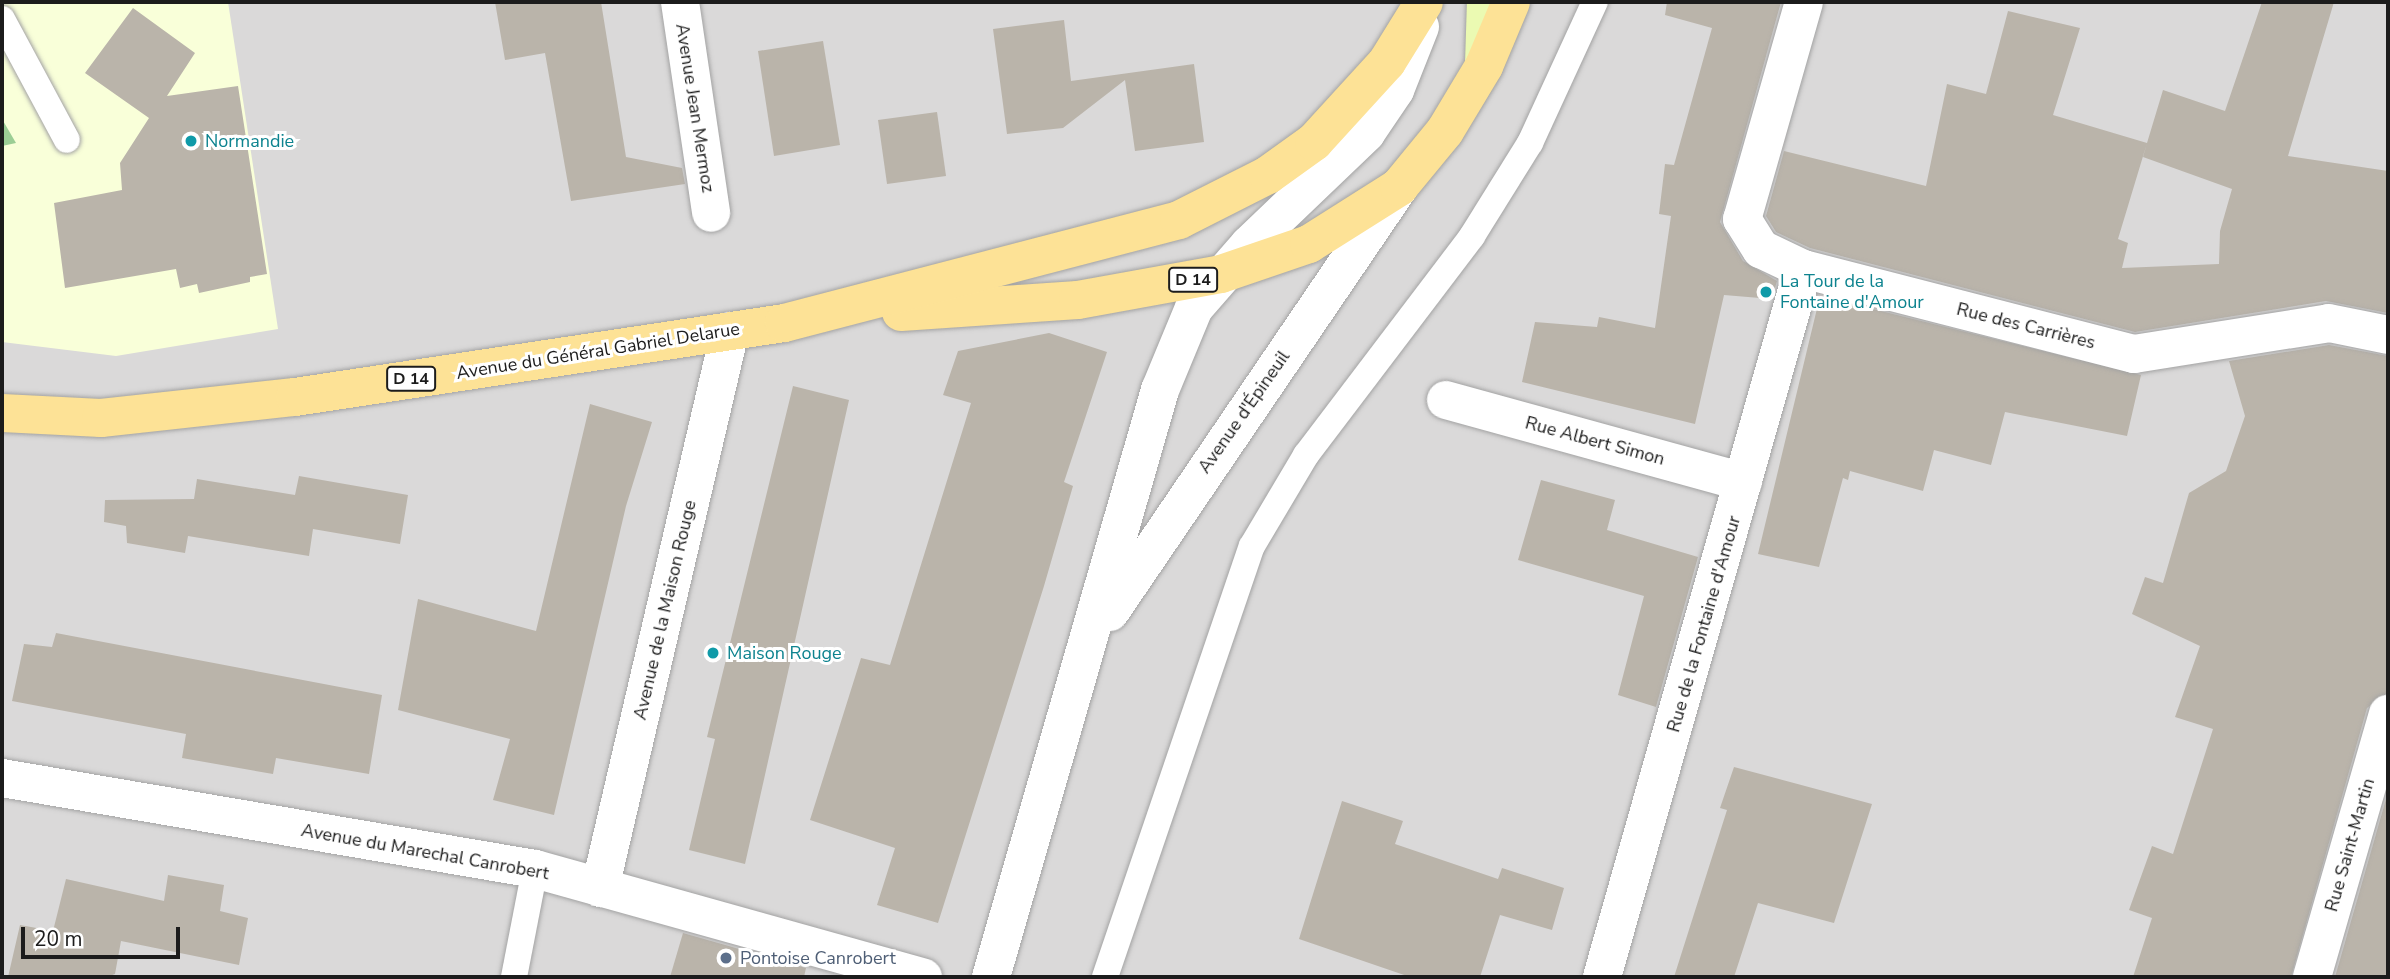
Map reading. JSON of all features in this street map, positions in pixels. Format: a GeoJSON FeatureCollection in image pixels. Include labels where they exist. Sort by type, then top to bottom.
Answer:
{"type":"FeatureCollection","features":[{"type":"Feature","properties":{"kind":"main road","name":"D 14"},"geometry":{"type":"LineString","coordinates":[[818,317],[1179,220],[1268,175],[1349,108],[1427,2]]}},
{"type":"Feature","properties":{"kind":"main road"},"geometry":{"type":"LineString","coordinates":[[1484,66],[1486,2]]}},
{"type":"Feature","properties":{"kind":"main road","name":"D 14"},"geometry":{"type":"LineString","coordinates":[[818,317],[1077,300],[1221,274],[1309,244],[1399,187],[1445,131],[1484,66],[1511,2]]}},
{"type":"Feature","properties":{"kind":"main road","name":"Avenue du Général Gabriel Delarue"},"geometry":{"type":"LineString","coordinates":[[2,413],[101,418],[281,398],[818,317]]}},
{"type":"Feature","properties":{"kind":"street","name":"Avenue Jean Mermoz"},"geometry":{"type":"LineString","coordinates":[[680,2],[711,213]]}},
{"type":"Feature","properties":{"kind":"street","name":"Avenue d'Épineuil"},"geometry":{"type":"LineString","coordinates":[[991,977],[1091,640],[1160,390],[1194,308],[1221,274],[1366,133],[1395,90],[1427,2]]}},
{"type":"Feature","properties":{"kind":"street","name":"Rue des Carrières"},"geometry":{"type":"LineString","coordinates":[[1804,2],[1742,219],[1761,248],[1803,269],[2134,354],[2329,323],[2388,335]]}},
{"type":"Feature","properties":{"kind":"street","name":"Avenue d'Épineuil"},"geometry":{"type":"LineString","coordinates":[[1091,640],[1399,187]]}},
{"type":"Feature","properties":{"kind":"street","name":"Rue de la Fontaine d'Amour"},"geometry":{"type":"LineString","coordinates":[[1602,977],[1803,269]]}},
{"type":"Feature","properties":{"kind":"street","name":"Avenue de la Maison Rouge"},"geometry":{"type":"LineString","coordinates":[[600,888],[730,331]]}},
{"type":"Feature","properties":{"kind":"street","name":"Rue Albert Simon"},"geometry":{"type":"LineString","coordinates":[[1446,400],[1743,482]]}},
{"type":"Feature","properties":{"kind":"street","name":"Rue Saint-Martin"},"geometry":{"type":"LineString","coordinates":[[2312,977],[2388,714]]}},
{"type":"Feature","properties":{"kind":"street","name":"Avenue du Marechal Canrobert"},"geometry":{"type":"LineString","coordinates":[[2,778],[535,869],[923,977]]}},
{"type":"Feature","properties":{"kind":"lane"},"geometry":{"type":"LineString","coordinates":[[1105,977],[1252,545],[1306,455],[1480,224],[1536,131],[1595,2]]}},
{"type":"Feature","properties":{"kind":"lane"},"geometry":{"type":"LineString","coordinates":[[2,19],[67,139]]}},
{"type":"Feature","properties":{"kind":"lane"},"geometry":{"type":"LineString","coordinates":[[514,977],[535,869]]}},
{"type":"Feature","properties":{"kind":"shaded area"},"geometry":{"type":"Polygon","coordinates":[[[2,2],[228,2],[278,329],[116,356],[2,342],[2,2]]]}},
{"type":"Feature","properties":{"kind":"shaded area"},"geometry":{"type":"Polygon","coordinates":[[[225,2],[2388,2],[2388,977],[2,977],[2,341],[225,2]]]}},
{"type":"Feature","properties":{"kind":"green space"},"geometry":{"type":"Polygon","coordinates":[[[2,119],[16,143],[2,146],[2,119]]]}},
{"type":"Feature","properties":{"kind":"building"},"geometry":{"type":"Polygon","coordinates":[[[495,2],[601,2],[626,157],[682,168],[685,184],[571,201],[545,53],[505,60],[495,2]]]}},
{"type":"Feature","properties":{"kind":"building"},"geometry":{"type":"Polygon","coordinates":[[[1667,2],[1781,2],[1720,222],[1743,261],[1777,281],[1772,299],[1724,295],[1695,424],[1522,382],[1535,322],[1597,327],[1599,317],[1655,328],[1671,216],[1659,214],[1665,164],[1674,165],[1712,28],[1665,15],[1667,2]]]}},
{"type":"Feature","properties":{"kind":"building"},"geometry":{"type":"Polygon","coordinates":[[[2262,2],[2334,2],[2288,156],[2388,171],[2388,313],[2326,301],[2135,332],[1810,248],[1776,232],[1766,216],[1784,151],[1926,186],[1947,84],[1986,94],[2008,11],[2080,28],[2053,115],[2147,143],[2163,90],[2225,111],[2262,2]],[[2147,143],[2118,239],[2128,243],[2122,268],[2219,264],[2220,231],[2232,189],[2143,157],[2147,143]]]}},
{"type":"Feature","properties":{"kind":"building","name":"Normandie"},"geometry":{"type":"Polygon","coordinates":[[[133,8],[195,53],[167,96],[238,86],[267,274],[250,277],[250,282],[199,293],[197,284],[180,288],[176,269],[65,288],[54,203],[122,190],[120,163],[149,118],[85,73],[133,8]]]}},
{"type":"Feature","properties":{"kind":"building"},"geometry":{"type":"Polygon","coordinates":[[[1064,20],[1071,81],[1194,64],[1204,142],[1135,151],[1125,80],[1063,128],[1007,134],[993,29],[1064,20]]]}},
{"type":"Feature","properties":{"kind":"building"},"geometry":{"type":"Polygon","coordinates":[[[823,41],[840,145],[774,156],[758,51],[823,41]]]}},
{"type":"Feature","properties":{"kind":"building"},"geometry":{"type":"Polygon","coordinates":[[[937,112],[946,176],[887,184],[878,120],[937,112]]]}},
{"type":"Feature","properties":{"kind":"building"},"geometry":{"type":"Polygon","coordinates":[[[1820,296],[2141,375],[2127,436],[2005,412],[1991,465],[1934,450],[1923,491],[1850,471],[1848,480],[1843,478],[1819,567],[1758,554],[1820,296]]]}},
{"type":"Feature","properties":{"kind":"building"},"geometry":{"type":"Polygon","coordinates":[[[1049,333],[1107,352],[1064,482],[1073,486],[1044,586],[938,923],[877,905],[895,848],[810,820],[861,658],[890,665],[971,403],[943,395],[958,351],[1049,333]]]}},
{"type":"Feature","properties":{"kind":"building"},"geometry":{"type":"Polygon","coordinates":[[[2329,345],[2388,356],[2388,693],[2367,708],[2291,977],[2133,977],[2152,918],[2129,910],[2152,846],[2173,854],[2213,729],[2175,717],[2200,646],[2132,614],[2145,577],[2163,583],[2189,493],[2226,471],[2245,416],[2229,361],[2329,345]]]}},
{"type":"Feature","properties":{"kind":"building"},"geometry":{"type":"Polygon","coordinates":[[[793,386],[849,400],[745,864],[689,850],[715,739],[707,737],[793,386]]]}},
{"type":"Feature","properties":{"kind":"building"},"geometry":{"type":"Polygon","coordinates":[[[590,404],[652,422],[626,506],[554,815],[493,800],[510,739],[398,710],[418,599],[536,631],[590,404]]]}},
{"type":"Feature","properties":{"kind":"building"},"geometry":{"type":"Polygon","coordinates":[[[299,476],[408,495],[400,544],[313,529],[309,556],[188,536],[185,553],[127,543],[126,526],[104,522],[105,500],[194,499],[197,479],[295,495],[299,476]]]}},
{"type":"Feature","properties":{"kind":"building"},"geometry":{"type":"Polygon","coordinates":[[[1541,480],[1615,500],[1607,530],[1698,557],[1656,707],[1618,695],[1644,596],[1518,560],[1541,480]]]}},
{"type":"Feature","properties":{"kind":"building"},"geometry":{"type":"Polygon","coordinates":[[[56,633],[382,695],[369,774],[276,758],[273,774],[182,758],[186,734],[12,701],[24,644],[52,647],[56,633]]]}},
{"type":"Feature","properties":{"kind":"building"},"geometry":{"type":"Polygon","coordinates":[[[1734,767],[1872,804],[1834,923],[1758,903],[1734,977],[1674,977],[1727,810],[1720,808],[1734,767]]]}},
{"type":"Feature","properties":{"kind":"building"},"geometry":{"type":"Polygon","coordinates":[[[2388,792],[2388,977],[2335,977],[2388,792]]]}},
{"type":"Feature","properties":{"kind":"building"},"geometry":{"type":"Polygon","coordinates":[[[1342,801],[1403,821],[1395,844],[1498,879],[1502,868],[1564,888],[1552,930],[1500,915],[1480,977],[1410,977],[1299,939],[1342,801]]]}},
{"type":"Feature","properties":{"kind":"building"},"geometry":{"type":"Polygon","coordinates":[[[168,875],[224,885],[220,911],[248,918],[239,965],[121,941],[115,974],[107,977],[8,977],[20,925],[53,931],[66,879],[164,901],[168,875]]]}},
{"type":"Feature","properties":{"kind":"building","name":"Pontoise Canrobert"},"geometry":{"type":"Polygon","coordinates":[[[683,933],[806,968],[804,977],[670,977],[683,933]]]}},
{"type":"Feature","properties":{"kind":"place","name":"Normandie"},"geometry":{"type":"Point","coordinates":[191,141]}},
{"type":"Feature","properties":{"kind":"place","name":"La Tour de la Fontaine d'Amour"},"geometry":{"type":"Point","coordinates":[1766,292]}},
{"type":"Feature","properties":{"kind":"place","name":"Maison Rouge"},"geometry":{"type":"Point","coordinates":[713,653]}},
{"type":"Feature","properties":{"kind":"place","name":"Pontoise Canrobert"},"geometry":{"type":"Point","coordinates":[726,958]}}]}
